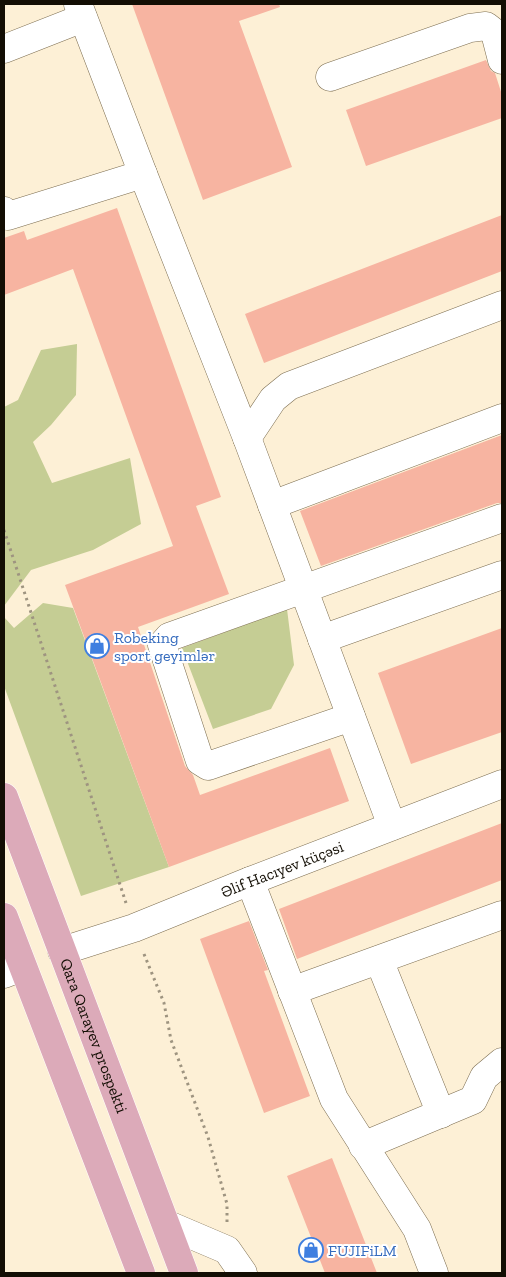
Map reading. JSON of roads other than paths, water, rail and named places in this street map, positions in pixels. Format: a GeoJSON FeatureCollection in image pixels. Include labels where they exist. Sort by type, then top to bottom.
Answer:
{"type":"FeatureCollection","features":[{"type":"Feature","properties":{"kind":"main road","name":"Qara Qarayev prospekti"},"geometry":{"type":"LineString","coordinates":[[4,797],[184,1273]]}},
{"type":"Feature","properties":{"kind":"main road"},"geometry":{"type":"LineString","coordinates":[[4,917],[13,970],[141,1273]]}},
{"type":"Feature","properties":{"kind":"street"},"geometry":{"type":"LineString","coordinates":[[4,49],[81,11],[143,174],[248,438],[392,826]]}},
{"type":"Feature","properties":{"kind":"street"},"geometry":{"type":"LineString","coordinates":[[330,77],[470,28],[486,26],[495,33],[502,60]]}},
{"type":"Feature","properties":{"kind":"street"},"geometry":{"type":"LineString","coordinates":[[4,211],[8,216],[143,174]]}},
{"type":"Feature","properties":{"kind":"street"},"geometry":{"type":"LineString","coordinates":[[248,438],[273,399],[289,386],[502,305]]}},
{"type":"Feature","properties":{"kind":"street"},"geometry":{"type":"LineString","coordinates":[[272,505],[502,418]]}},
{"type":"Feature","properties":{"kind":"street"},"geometry":{"type":"LineString","coordinates":[[351,717],[208,766],[200,761],[162,645],[170,637],[502,518]]}},
{"type":"Feature","properties":{"kind":"street"},"geometry":{"type":"LineString","coordinates":[[322,639],[502,575]]}},
{"type":"Feature","properties":{"kind":"street","name":"Əlif Hacıyev küçəsi"},"geometry":{"type":"LineString","coordinates":[[62,951],[134,928],[250,880],[502,784]]}},
{"type":"Feature","properties":{"kind":"street"},"geometry":{"type":"LineString","coordinates":[[250,880],[334,1100],[417,1229],[434,1273]]}},
{"type":"Feature","properties":{"kind":"street"},"geometry":{"type":"LineString","coordinates":[[292,991],[502,915]]}},
{"type":"Feature","properties":{"kind":"street"},"geometry":{"type":"LineString","coordinates":[[379,960],[441,1114]]}},
{"type":"Feature","properties":{"kind":"street"},"geometry":{"type":"LineString","coordinates":[[363,1146],[472,1100],[484,1077],[502,1062]]}},
{"type":"Feature","properties":{"kind":"street"},"geometry":{"type":"LineString","coordinates":[[166,1224],[227,1250],[243,1273]]}},
{"type":"Feature","properties":{"kind":"place","name":"Robeking sport geyimlər"},"geometry":{"type":"Point","coordinates":[97,646]}},
{"type":"Feature","properties":{"kind":"place","name":"FUJIFiLM"},"geometry":{"type":"Point","coordinates":[311,1250]}}]}
